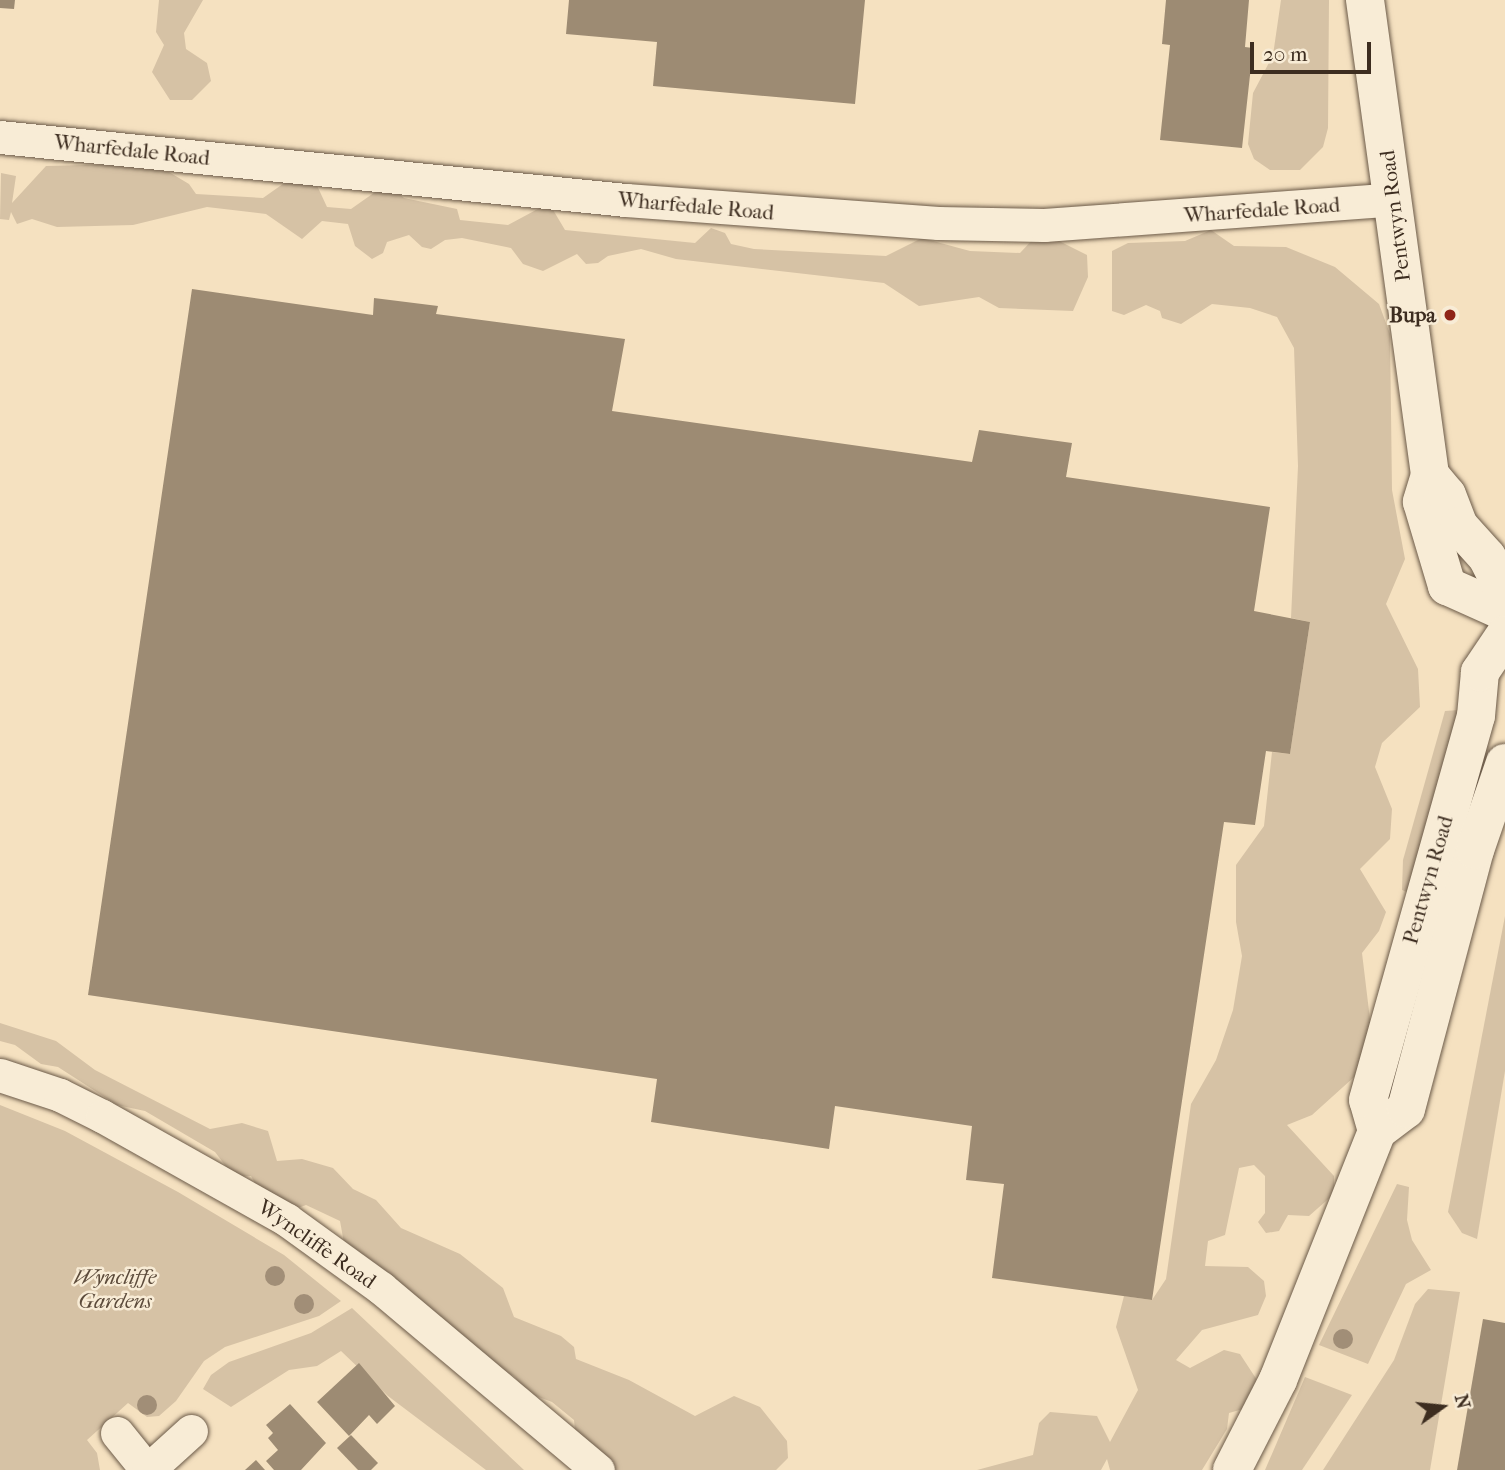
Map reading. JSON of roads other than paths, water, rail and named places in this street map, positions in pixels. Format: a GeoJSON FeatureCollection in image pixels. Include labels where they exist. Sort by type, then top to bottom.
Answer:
{"type":"FeatureCollection","features":[{"type":"Feature","properties":{"kind":"street","name":"Pentwyn Road"},"geometry":{"type":"LineString","coordinates":[[1364,0],[1394,200],[1430,475],[1422,502],[1447,586],[1505,612]]}},
{"type":"Feature","properties":{"kind":"street","name":"Wharfedale Road"},"geometry":{"type":"LineString","coordinates":[[0,138],[626,200],[938,223],[1044,225],[1394,200]]}},
{"type":"Feature","properties":{"kind":"street","name":"Pentwyn Road"},"geometry":{"type":"LineString","coordinates":[[1430,475],[1447,495],[1459,526],[1487,557],[1505,593]]}},
{"type":"Feature","properties":{"kind":"street","name":"Pentwyn Road"},"geometry":{"type":"LineString","coordinates":[[1505,635],[1480,671],[1476,716],[1368,1100],[1377,1131],[1406,1109],[1475,850],[1505,763]]}},
{"type":"Feature","properties":{"kind":"street","name":"Wyncliffe Road"},"geometry":{"type":"LineString","coordinates":[[0,1074],[60,1095],[102,1116],[287,1220],[381,1288],[598,1470]]}},
{"type":"Feature","properties":{"kind":"street"},"geometry":{"type":"LineString","coordinates":[[1232,1470],[1279,1380],[1377,1131]]}},
{"type":"Feature","properties":{"kind":"street"},"geometry":{"type":"LineString","coordinates":[[117,1433],[147,1470],[191,1431]]}},
{"type":"Feature","properties":{"kind":"place","name":"Bupa"},"geometry":{"type":"Point","coordinates":[1450,315]}},
{"type":"Feature","properties":{"kind":"park label","name":"Wyncliffe Gardens"},"geometry":{"type":"Point","coordinates":[115,1289]}}]}
